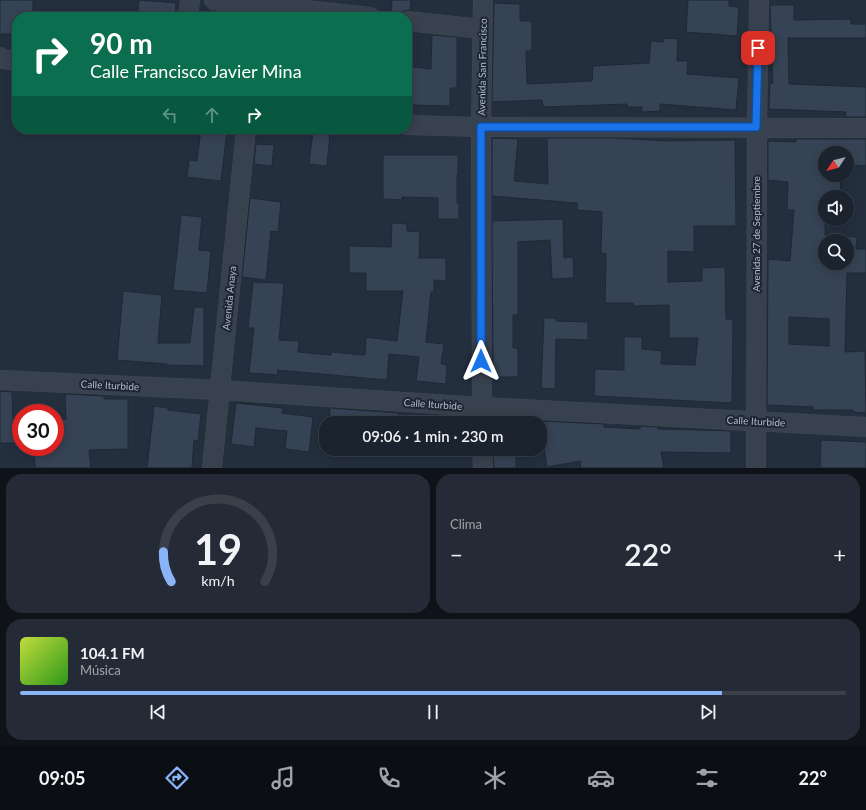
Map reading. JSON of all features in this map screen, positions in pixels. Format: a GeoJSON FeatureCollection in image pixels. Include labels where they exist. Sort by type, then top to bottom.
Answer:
{"type":"FeatureCollection","features":[{"type":"Feature","properties":{"kind":"street"},"geometry":{"type":"LineString","coordinates":[[189,12],[190,0]]}},
{"type":"Feature","properties":{"kind":"street"},"geometry":{"type":"LineString","coordinates":[[214,0],[324,12]]}},
{"type":"Feature","properties":{"kind":"street","name":"Avenida San Francisco"},"geometry":{"type":"LineString","coordinates":[[482,415],[481,127],[483,0]]}},
{"type":"Feature","properties":{"kind":"street","name":"Avenida 27 de Septiembre"},"geometry":{"type":"LineString","coordinates":[[756,468],[756,127],[759,0]]}},
{"type":"Feature","properties":{"kind":"street"},"geometry":{"type":"LineString","coordinates":[[412,22],[482,29]]}},
{"type":"Feature","properties":{"kind":"street"},"geometry":{"type":"LineString","coordinates":[[0,57],[12,61]]}},
{"type":"Feature","properties":{"kind":"street"},"geometry":{"type":"LineString","coordinates":[[412,125],[481,127],[866,128]]}},
{"type":"Feature","properties":{"kind":"street","name":"Avenida Anaya"},"geometry":{"type":"LineString","coordinates":[[212,468],[246,134]]}},
{"type":"Feature","properties":{"kind":"street","name":"Calle Iturbide"},"geometry":{"type":"LineString","coordinates":[[0,380],[220,390],[482,415],[756,421],[866,427]]}},
{"type":"Feature","properties":{"kind":"street"},"geometry":{"type":"LineString","coordinates":[[482,456],[483,468]]}},
{"type":"Feature","properties":{"kind":"building"},"geometry":{"type":"Polygon","coordinates":[[[0,0],[33,0],[33,12],[12,12],[12,34],[0,34],[0,0]]]}},
{"type":"Feature","properties":{"kind":"building"},"geometry":{"type":"Polygon","coordinates":[[[139,0],[176,3],[175,12],[138,12],[139,0]]]}},
{"type":"Feature","properties":{"kind":"building"},"geometry":{"type":"Polygon","coordinates":[[[392,0],[411,0],[410,10],[391,12],[392,0]]]}},
{"type":"Feature","properties":{"kind":"building"},"geometry":{"type":"Polygon","coordinates":[[[688,0],[729,0],[729,6],[739,7],[737,36],[686,32],[688,0]]]}},
{"type":"Feature","properties":{"kind":"building"},"geometry":{"type":"Polygon","coordinates":[[[494,3],[520,4],[520,21],[532,21],[532,51],[526,51],[527,84],[592,81],[593,66],[649,63],[651,41],[663,42],[664,38],[678,39],[677,61],[688,61],[687,74],[739,78],[736,110],[660,104],[660,111],[642,112],[642,107],[627,107],[627,104],[543,107],[542,100],[492,102],[494,3]]]}},
{"type":"Feature","properties":{"kind":"building"},"geometry":{"type":"Polygon","coordinates":[[[770,5],[794,5],[794,20],[851,19],[851,24],[866,24],[866,38],[788,38],[789,84],[866,87],[866,117],[845,117],[846,112],[769,109],[770,83],[773,83],[770,5]]]}},
{"type":"Feature","properties":{"kind":"building"},"geometry":{"type":"Polygon","coordinates":[[[432,35],[457,37],[457,88],[450,88],[450,106],[412,105],[412,67],[431,69],[432,35]]]}},
{"type":"Feature","properties":{"kind":"building"},"geometry":{"type":"Polygon","coordinates":[[[200,134],[227,134],[221,181],[187,177],[189,160],[197,161],[200,134]]]}},
{"type":"Feature","properties":{"kind":"building"},"geometry":{"type":"Polygon","coordinates":[[[313,134],[330,134],[327,166],[309,164],[313,134]]]}},
{"type":"Feature","properties":{"kind":"building"},"geometry":{"type":"Polygon","coordinates":[[[492,138],[518,139],[514,181],[548,184],[547,138],[613,138],[666,141],[735,140],[736,226],[694,226],[694,252],[668,251],[668,282],[702,281],[702,268],[725,267],[726,319],[733,319],[732,403],[594,396],[595,369],[624,370],[624,337],[642,337],[642,349],[662,351],[661,364],[695,365],[698,338],[669,338],[669,305],[633,306],[633,303],[605,303],[606,254],[601,253],[602,212],[577,210],[577,203],[492,196],[492,138]]]}},
{"type":"Feature","properties":{"kind":"building"},"geometry":{"type":"Polygon","coordinates":[[[796,139],[866,139],[866,166],[854,165],[854,146],[818,146],[818,182],[841,182],[840,190],[818,190],[818,226],[825,226],[825,234],[818,234],[818,270],[854,270],[854,237],[857,237],[856,249],[866,249],[866,273],[847,273],[845,352],[865,351],[866,413],[853,412],[853,410],[813,410],[813,407],[767,405],[768,259],[790,261],[794,210],[787,210],[788,182],[768,180],[768,141],[796,142],[796,139]],[[789,317],[789,344],[829,346],[829,319],[789,317]]]}},
{"type":"Feature","properties":{"kind":"building"},"geometry":{"type":"Polygon","coordinates":[[[256,144],[274,145],[272,166],[254,164],[256,144]]]}},
{"type":"Feature","properties":{"kind":"building"},"geometry":{"type":"Polygon","coordinates":[[[383,155],[458,155],[457,203],[459,203],[459,219],[438,219],[438,198],[402,197],[402,200],[383,199],[383,155]]]}},
{"type":"Feature","properties":{"kind":"building"},"geometry":{"type":"Polygon","coordinates":[[[250,198],[281,202],[278,232],[271,231],[266,280],[242,277],[250,198]]]}},
{"type":"Feature","properties":{"kind":"building"},"geometry":{"type":"Polygon","coordinates":[[[181,215],[202,217],[199,250],[211,251],[207,293],[173,290],[181,215]]]}},
{"type":"Feature","properties":{"kind":"building"},"geometry":{"type":"Polygon","coordinates":[[[563,219],[564,258],[573,257],[574,278],[552,279],[550,240],[518,242],[518,315],[513,315],[513,348],[518,348],[518,377],[493,377],[492,221],[563,219]]]}},
{"type":"Feature","properties":{"kind":"building"},"geometry":{"type":"Polygon","coordinates":[[[392,223],[407,224],[407,231],[420,232],[419,258],[446,258],[446,281],[434,280],[434,292],[431,292],[426,342],[444,344],[441,364],[447,365],[446,384],[416,381],[419,357],[389,354],[387,380],[278,370],[277,375],[249,373],[254,328],[248,328],[253,282],[284,283],[279,340],[299,341],[298,352],[331,355],[331,352],[365,355],[366,337],[397,341],[403,291],[366,291],[366,273],[349,273],[349,246],[391,247],[392,223]]]}},
{"type":"Feature","properties":{"kind":"building"},"geometry":{"type":"Polygon","coordinates":[[[123,291],[162,295],[158,343],[190,343],[194,307],[204,307],[204,366],[167,365],[117,360],[123,291]]]}},
{"type":"Feature","properties":{"kind":"building"},"geometry":{"type":"Polygon","coordinates":[[[544,318],[556,318],[556,321],[588,322],[588,340],[556,339],[555,389],[541,388],[544,318]]]}},
{"type":"Feature","properties":{"kind":"building"},"geometry":{"type":"Polygon","coordinates":[[[0,391],[12,392],[12,443],[0,443],[0,391]]]}},
{"type":"Feature","properties":{"kind":"building"},"geometry":{"type":"Polygon","coordinates":[[[65,394],[104,396],[104,399],[128,399],[128,449],[89,450],[91,468],[35,468],[34,456],[64,456],[64,419],[66,419],[65,394]]]}},
{"type":"Feature","properties":{"kind":"building"},"geometry":{"type":"Polygon","coordinates":[[[236,403],[283,408],[282,413],[313,417],[309,452],[285,449],[287,431],[256,428],[254,447],[231,444],[236,403]]]}},
{"type":"Feature","properties":{"kind":"building"},"geometry":{"type":"Polygon","coordinates":[[[154,406],[168,408],[168,410],[201,414],[198,441],[194,440],[192,468],[147,468],[154,406]]]}},
{"type":"Feature","properties":{"kind":"building"},"geometry":{"type":"Polygon","coordinates":[[[330,408],[399,413],[399,416],[329,416],[330,408]]]}},
{"type":"Feature","properties":{"kind":"building"},"geometry":{"type":"Polygon","coordinates":[[[547,421],[604,424],[604,427],[640,429],[640,426],[658,427],[658,429],[731,431],[731,453],[661,452],[664,468],[580,468],[581,461],[547,467],[545,456],[547,456],[547,421]]]}},
{"type":"Feature","properties":{"kind":"building"},"geometry":{"type":"Polygon","coordinates":[[[821,440],[866,442],[866,468],[820,468],[821,440]]]}},
{"type":"Feature","properties":{"kind":"building"},"geometry":{"type":"Polygon","coordinates":[[[493,456],[516,456],[516,468],[494,468],[493,456]]]}},
{"type":"Feature","properties":{"kind":"route"},"geometry":{"type":"LineString","coordinates":[[481,361],[481,127],[756,127],[758,48]]}}]}
